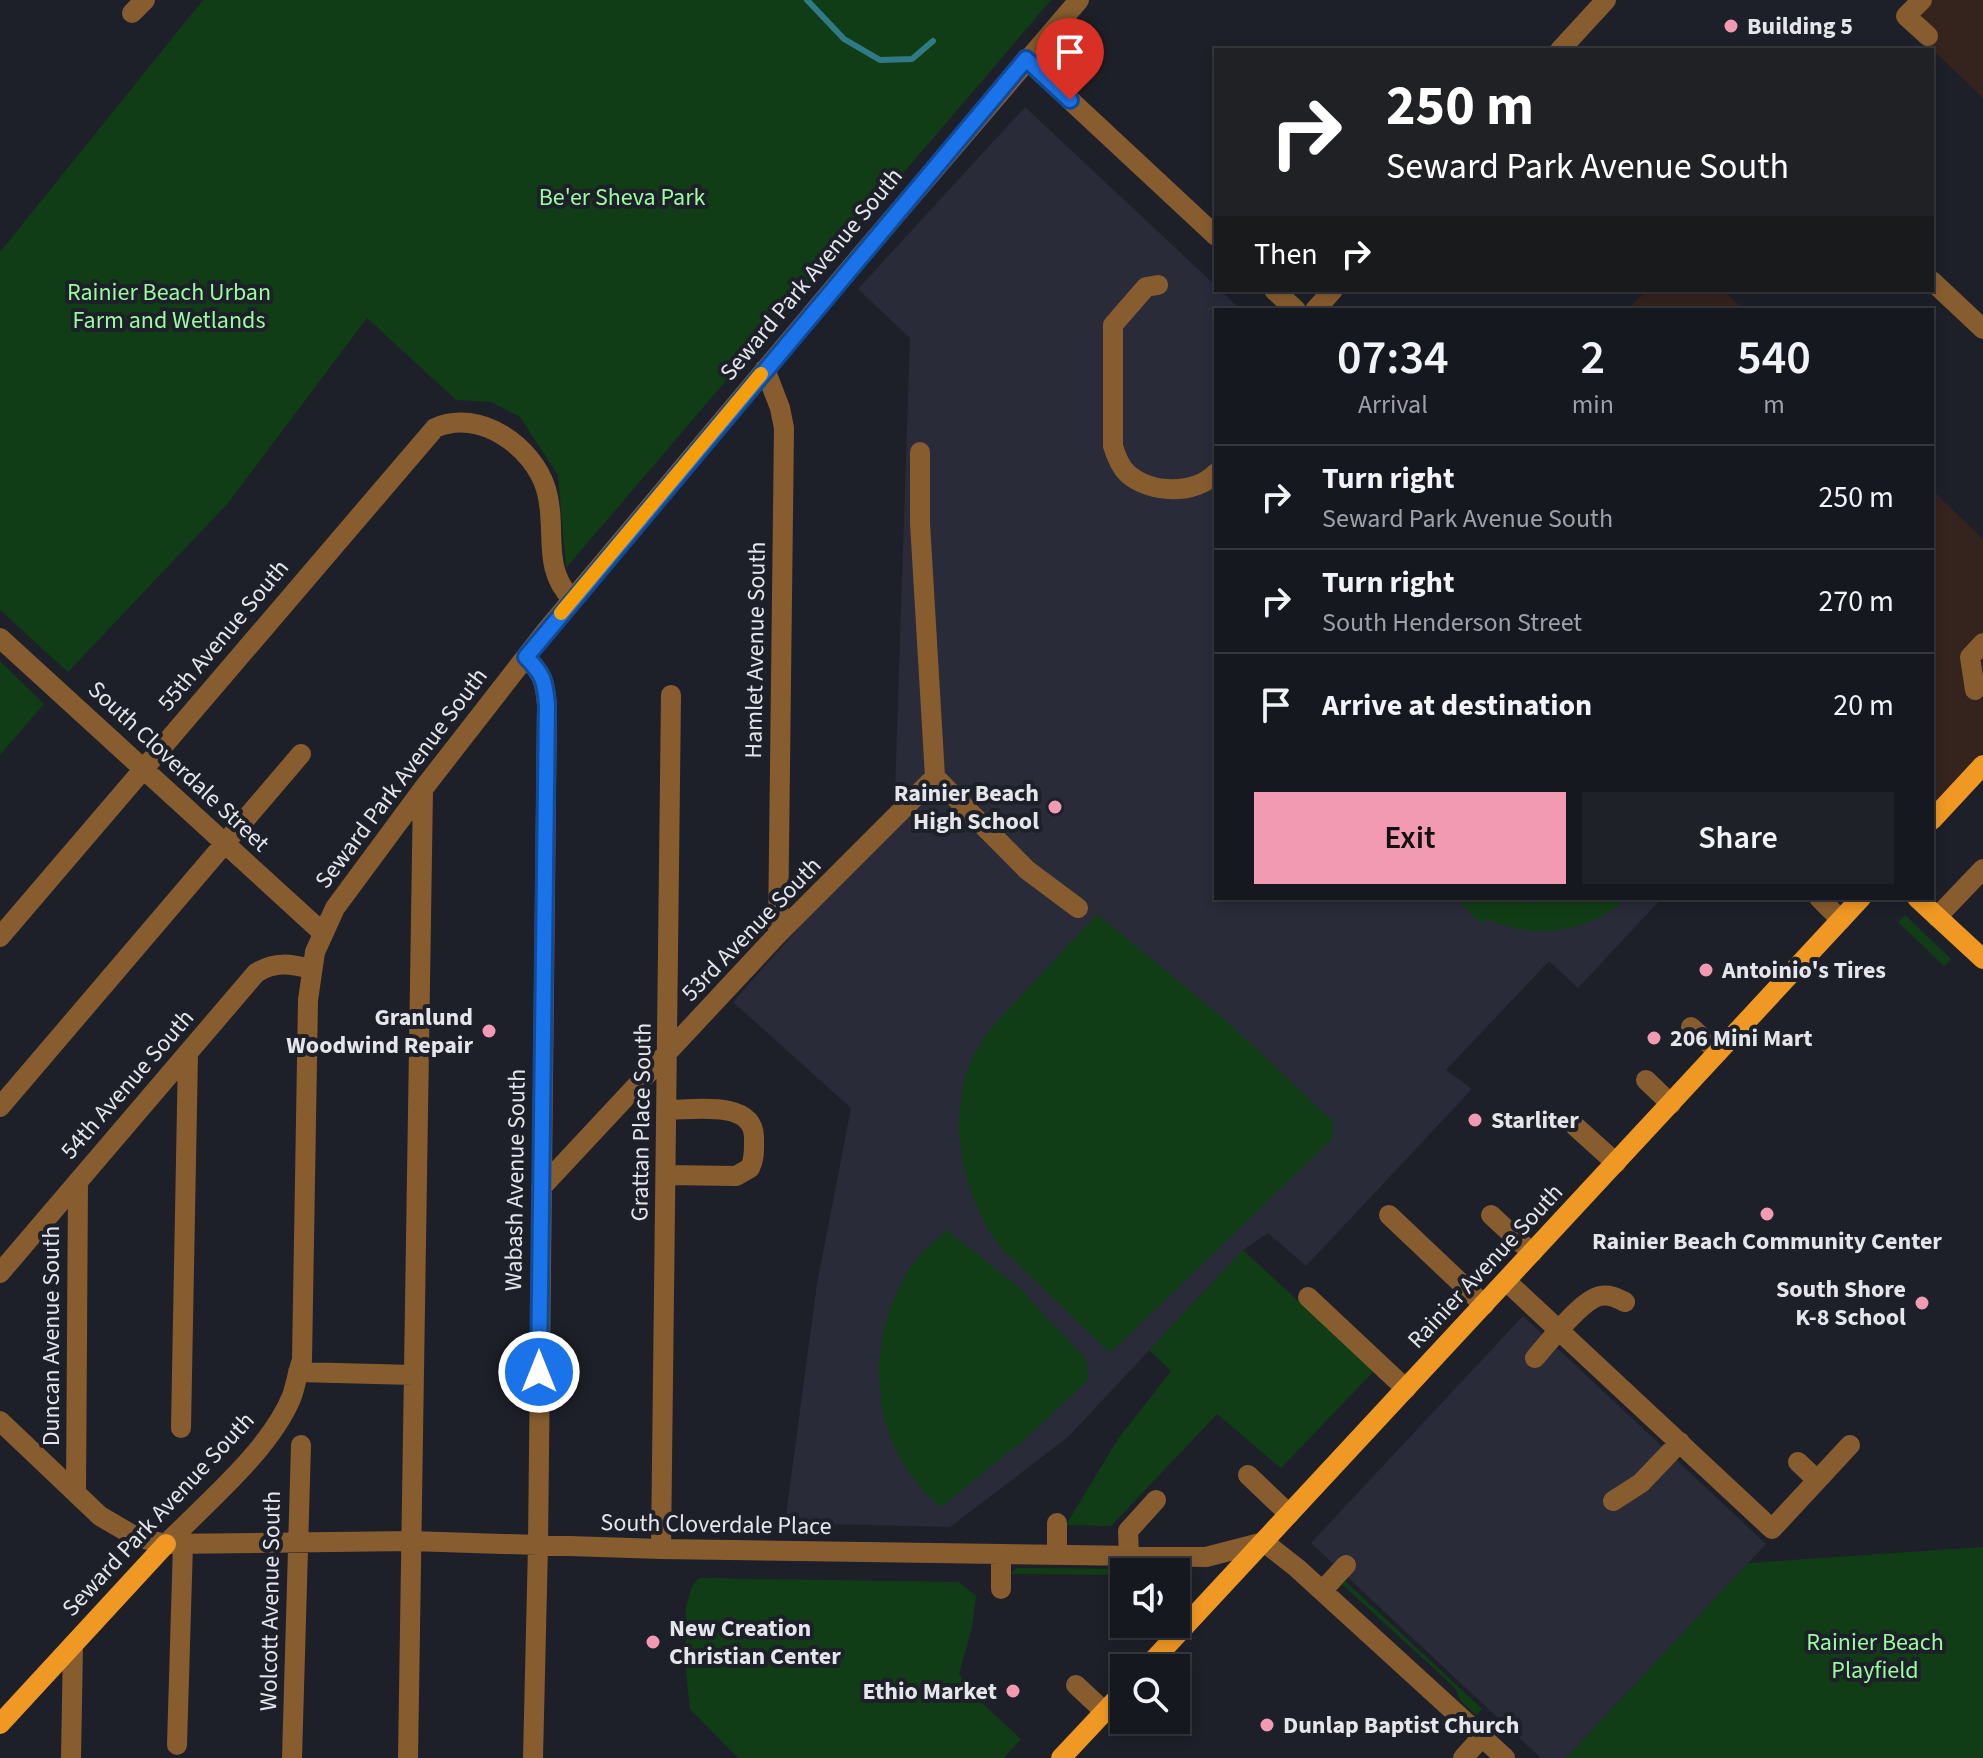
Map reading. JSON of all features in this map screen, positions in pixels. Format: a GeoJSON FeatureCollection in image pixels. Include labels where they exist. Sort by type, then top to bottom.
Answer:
{"type":"FeatureCollection","features":[{"type":"Feature","properties":{"kind":"main road"},"geometry":{"type":"LineString","coordinates":[[1934,818],[1983,765]]}},
{"type":"Feature","properties":{"kind":"main road","name":"Rainier Avenue South"},"geometry":{"type":"LineString","coordinates":[[1159,1654],[1859,900]]}},
{"type":"Feature","properties":{"kind":"main road"},"geometry":{"type":"LineString","coordinates":[[1919,900],[1983,959]]}},
{"type":"Feature","properties":{"kind":"main road","name":"Seward Park Avenue South"},"geometry":{"type":"LineString","coordinates":[[0,1724],[73,1645],[175,1544]]}},
{"type":"Feature","properties":{"kind":"main road"},"geometry":{"type":"LineString","coordinates":[[1061,1758],[1110,1706]]}},
{"type":"Feature","properties":{"kind":"street","name":"Seward Park Avenue South"},"geometry":{"type":"LineString","coordinates":[[175,1544],[268,1436],[292,1396],[302,1360],[308,1000],[311,969],[323,933],[342,897],[526,657],[765,369],[862,266],[1026,59],[1079,0]]}},
{"type":"Feature","properties":{"kind":"street"},"geometry":{"type":"LineString","coordinates":[[1562,48],[1606,0]]}},
{"type":"Feature","properties":{"kind":"street"},"geometry":{"type":"LineString","coordinates":[[1922,0],[1906,16],[1928,36]]}},
{"type":"Feature","properties":{"kind":"street"},"geometry":{"type":"LineString","coordinates":[[1026,59],[1214,234]]}},
{"type":"Feature","properties":{"kind":"street"},"geometry":{"type":"LineString","coordinates":[[1934,283],[1983,329]]}},
{"type":"Feature","properties":{"kind":"street"},"geometry":{"type":"LineString","coordinates":[[1158,285],[1146,287],[1113,325],[1113,446],[1128,474],[1148,484],[1174,489],[1189,488],[1214,474]]}},
{"type":"Feature","properties":{"kind":"street"},"geometry":{"type":"LineString","coordinates":[[1276,292],[1294,308]]}},
{"type":"Feature","properties":{"kind":"street"},"geometry":{"type":"LineString","coordinates":[[1317,308],[1331,292]]}},
{"type":"Feature","properties":{"kind":"street","name":"Hamlet Avenue South"},"geometry":{"type":"LineString","coordinates":[[765,369],[784,428],[778,934]]}},
{"type":"Feature","properties":{"kind":"street","name":"55th Avenue South"},"geometry":{"type":"LineString","coordinates":[[0,937],[435,428],[448,422],[490,427],[509,440],[538,472],[546,489],[554,573],[560,588],[573,600]]}},
{"type":"Feature","properties":{"kind":"street"},"geometry":{"type":"LineString","coordinates":[[920,452],[920,523],[935,777],[1027,870],[1078,908]]}},
{"type":"Feature","properties":{"kind":"street","name":"South Cloverdale Street"},"geometry":{"type":"LineString","coordinates":[[0,638],[323,933]]}},
{"type":"Feature","properties":{"kind":"street"},"geometry":{"type":"LineString","coordinates":[[1975,690],[1970,657],[1983,643]]}},
{"type":"Feature","properties":{"kind":"street","name":"Wabash Avenue South"},"geometry":{"type":"LineString","coordinates":[[526,657],[540,671],[547,705],[533,1758]]}},
{"type":"Feature","properties":{"kind":"street","name":"Grattan Place South"},"geometry":{"type":"LineString","coordinates":[[661,1549],[671,695]]}},
{"type":"Feature","properties":{"kind":"street"},"geometry":{"type":"LineString","coordinates":[[0,1107],[301,754]]}},
{"type":"Feature","properties":{"kind":"street","name":"53rd Avenue South"},"geometry":{"type":"LineString","coordinates":[[541,1188],[778,934],[935,777]]}},
{"type":"Feature","properties":{"kind":"street"},"geometry":{"type":"LineString","coordinates":[[408,1758],[423,789]]}},
{"type":"Feature","properties":{"kind":"street"},"geometry":{"type":"LineString","coordinates":[[1937,917],[1983,869]]}},
{"type":"Feature","properties":{"kind":"street"},"geometry":{"type":"LineString","coordinates":[[1821,900],[1841,920]]}},
{"type":"Feature","properties":{"kind":"street","name":"54th Avenue South"},"geometry":{"type":"LineString","coordinates":[[0,1273],[256,973],[265,967],[285,963],[311,969]]}},
{"type":"Feature","properties":{"kind":"street"},"geometry":{"type":"LineString","coordinates":[[1691,1027],[1718,1052]]}},
{"type":"Feature","properties":{"kind":"street"},"geometry":{"type":"LineString","coordinates":[[181,1428],[188,1053]]}},
{"type":"Feature","properties":{"kind":"street"},"geometry":{"type":"LineString","coordinates":[[1646,1080],[1671,1104]]}},
{"type":"Feature","properties":{"kind":"street"},"geometry":{"type":"LineString","coordinates":[[666,1175],[736,1176],[750,1168],[754,1153],[754,1130],[749,1120],[741,1114],[718,1109],[667,1110]]}},
{"type":"Feature","properties":{"kind":"street"},"geometry":{"type":"LineString","coordinates":[[1575,1126],[1616,1163]]}},
{"type":"Feature","properties":{"kind":"street","name":"Duncan Avenue South"},"geometry":{"type":"LineString","coordinates":[[76,1493],[78,1181]]}},
{"type":"Feature","properties":{"kind":"street"},"geometry":{"type":"LineString","coordinates":[[1389,1215],[1484,1305]]}},
{"type":"Feature","properties":{"kind":"street"},"geometry":{"type":"LineString","coordinates":[[1491,1215],[1532,1253]]}},
{"type":"Feature","properties":{"kind":"street"},"geometry":{"type":"LineString","coordinates":[[1506,1281],[1772,1529],[1850,1445]]}},
{"type":"Feature","properties":{"kind":"street"},"geometry":{"type":"LineString","coordinates":[[1535,1358],[1587,1303],[1598,1296],[1611,1296],[1625,1302]]}},
{"type":"Feature","properties":{"kind":"street"},"geometry":{"type":"LineString","coordinates":[[1308,1297],[1406,1389]]}},
{"type":"Feature","properties":{"kind":"street"},"geometry":{"type":"LineString","coordinates":[[298,1372],[414,1375]]}},
{"type":"Feature","properties":{"kind":"street","name":"South Cloverdale Place"},"geometry":{"type":"LineString","coordinates":[[0,1421],[119,1529],[136,1537],[175,1544],[411,1541],[661,1549],[1206,1557],[1264,1542]]}},
{"type":"Feature","properties":{"kind":"street"},"geometry":{"type":"LineString","coordinates":[[1613,1501],[1641,1483],[1680,1442]]}},
{"type":"Feature","properties":{"kind":"street","name":"Wolcott Avenue South"},"geometry":{"type":"LineString","coordinates":[[292,1758],[301,1445]]}},
{"type":"Feature","properties":{"kind":"street"},"geometry":{"type":"LineString","coordinates":[[1798,1462],[1817,1480]]}},
{"type":"Feature","properties":{"kind":"street"},"geometry":{"type":"LineString","coordinates":[[1248,1475],[1289,1514]]}},
{"type":"Feature","properties":{"kind":"street"},"geometry":{"type":"LineString","coordinates":[[1129,1556],[1128,1531],[1156,1500]]}},
{"type":"Feature","properties":{"kind":"street"},"geometry":{"type":"LineString","coordinates":[[1057,1523],[1057,1555]]}},
{"type":"Feature","properties":{"kind":"street"},"geometry":{"type":"LineString","coordinates":[[1264,1542],[1505,1758]]}},
{"type":"Feature","properties":{"kind":"street"},"geometry":{"type":"LineString","coordinates":[[175,1544],[177,1745]]}},
{"type":"Feature","properties":{"kind":"street"},"geometry":{"type":"LineString","coordinates":[[1001,1554],[1001,1589]]}},
{"type":"Feature","properties":{"kind":"street"},"geometry":{"type":"LineString","coordinates":[[1322,1591],[1346,1565]]}},
{"type":"Feature","properties":{"kind":"street"},"geometry":{"type":"LineString","coordinates":[[71,1758],[73,1645]]}},
{"type":"Feature","properties":{"kind":"street"},"geometry":{"type":"LineString","coordinates":[[1076,1685],[1105,1712]]}},
{"type":"Feature","properties":{"kind":"street"},"geometry":{"type":"LineString","coordinates":[[1463,1758],[1482,1737]]}},
{"type":"Feature","properties":{"kind":"shaded area"},"geometry":{"type":"Polygon","coordinates":[[[1925,0],[1983,0],[1983,98],[1934,48],[1904,22],[1925,0]]]}},
{"type":"Feature","properties":{"kind":"shaded area","name":"Rainier Beach High School"},"geometry":{"type":"Polygon","coordinates":[[[1025,107],[1214,284],[1214,292],[1222,292],[1239,308],[1214,308],[1214,900],[1660,900],[1578,988],[1549,961],[1446,1070],[1472,1089],[1306,1266],[1268,1233],[1243,1250],[1068,1437],[950,1527],[785,1523],[817,1284],[851,1108],[733,1002],[891,824],[895,793],[910,338],[858,289],[1025,107]]]}},
{"type":"Feature","properties":{"kind":"shaded area"},"geometry":{"type":"Polygon","coordinates":[[[1645,292],[1725,292],[1742,308],[1630,308],[1645,292]]]}},
{"type":"Feature","properties":{"kind":"shaded area"},"geometry":{"type":"Polygon","coordinates":[[[1934,492],[1983,539],[1983,752],[1934,806],[1934,492]]]}},
{"type":"Feature","properties":{"kind":"shaded area"},"geometry":{"type":"Polygon","coordinates":[[[1523,1316],[1766,1544],[1566,1758],[1541,1758],[1311,1543],[1523,1316]]]}},
{"type":"Feature","properties":{"kind":"green space"},"geometry":{"type":"Polygon","coordinates":[[[203,0],[1051,0],[566,568],[558,475],[520,417],[491,402],[456,400],[367,318],[228,503],[68,672],[0,610],[0,252],[203,0]]]}},
{"type":"Feature","properties":{"kind":"green space"},"geometry":{"type":"Polygon","coordinates":[[[0,661],[44,704],[0,755],[0,661]]]}},
{"type":"Feature","properties":{"kind":"green space"},"geometry":{"type":"Polygon","coordinates":[[[1457,900],[1534,903],[1624,900],[1595,919],[1560,930],[1523,930],[1486,919],[1482,924],[1457,900]]]}},
{"type":"Feature","properties":{"kind":"green space"},"geometry":{"type":"Polygon","coordinates":[[[1097,914],[1229,1023],[1333,1122],[1332,1139],[1110,1353],[1001,1248],[973,1198],[960,1141],[959,1112],[964,1084],[974,1056],[989,1031],[1097,914]]]}},
{"type":"Feature","properties":{"kind":"green space"},"geometry":{"type":"Polygon","coordinates":[[[1905,915],[1951,959],[1944,966],[1898,922],[1905,915]]]}},
{"type":"Feature","properties":{"kind":"green space"},"geometry":{"type":"Polygon","coordinates":[[[947,1230],[1027,1294],[1087,1360],[1088,1380],[1024,1440],[941,1507],[917,1483],[898,1455],[886,1424],[880,1392],[880,1359],[885,1326],[896,1295],[912,1265],[947,1230]]]}},
{"type":"Feature","properties":{"kind":"green space"},"geometry":{"type":"Polygon","coordinates":[[[1243,1250],[1374,1371],[1281,1468],[1217,1414],[1111,1526],[1066,1525],[1118,1439],[1171,1371],[1149,1350],[1243,1250]]]}},
{"type":"Feature","properties":{"kind":"green space","name":"Rainier Beach Playfield"},"geometry":{"type":"Polygon","coordinates":[[[1983,1547],[1983,1758],[1566,1758],[1748,1563],[1983,1547]]]}},
{"type":"Feature","properties":{"kind":"green space"},"geometry":{"type":"Polygon","coordinates":[[[1016,1568],[1110,1569],[1110,1575],[1011,1574],[1016,1568]]]}},
{"type":"Feature","properties":{"kind":"green space"},"geometry":{"type":"Polygon","coordinates":[[[699,1578],[959,1582],[976,1596],[972,1627],[959,1674],[971,1693],[1021,1739],[1004,1758],[738,1758],[690,1709],[686,1671],[686,1607],[692,1586],[699,1578]]]}},
{"type":"Feature","properties":{"kind":"green space"},"geometry":{"type":"Polygon","coordinates":[[[1345,1581],[1482,1709],[1476,1715],[1460,1700],[1455,1688],[1342,1584],[1345,1581]]]}},
{"type":"Feature","properties":{"kind":"waterway"},"geometry":{"type":"LineString","coordinates":[[807,0],[844,39],[880,60],[912,59],[933,41]]}},
{"type":"Feature","properties":{"kind":"slow traffic"},"geometry":{"type":"LineString","coordinates":[[561,613],[761,374]]}},
{"type":"Feature","properties":{"kind":"place","name":"Building 5"},"geometry":{"type":"Point","coordinates":[1731,26]}},
{"type":"Feature","properties":{"kind":"place","name":"Rainier Beach High School"},"geometry":{"type":"Point","coordinates":[1055,807]}},
{"type":"Feature","properties":{"kind":"place","name":"Antoinio's Tires"},"geometry":{"type":"Point","coordinates":[1706,970]}},
{"type":"Feature","properties":{"kind":"place","name":"Granlund Woodwind Repair"},"geometry":{"type":"Point","coordinates":[489,1031]}},
{"type":"Feature","properties":{"kind":"place","name":"206 Mini Mart"},"geometry":{"type":"Point","coordinates":[1654,1038]}},
{"type":"Feature","properties":{"kind":"place","name":"Starliter"},"geometry":{"type":"Point","coordinates":[1475,1120]}},
{"type":"Feature","properties":{"kind":"place","name":"Rainier Beach Community Center"},"geometry":{"type":"Point","coordinates":[1767,1214]}},
{"type":"Feature","properties":{"kind":"place","name":"South Shore K-8 School"},"geometry":{"type":"Point","coordinates":[1922,1303]}},
{"type":"Feature","properties":{"kind":"place","name":"New Creation Christian Center"},"geometry":{"type":"Point","coordinates":[653,1642]}},
{"type":"Feature","properties":{"kind":"place","name":"Ethio Market"},"geometry":{"type":"Point","coordinates":[1013,1691]}},
{"type":"Feature","properties":{"kind":"place","name":"Dunlap Baptist Church"},"geometry":{"type":"Point","coordinates":[1267,1725]}},
{"type":"Feature","properties":{"kind":"route"},"geometry":{"type":"LineString","coordinates":[[539,1372],[547,705],[540,671],[526,657],[1026,59],[1070,100]]}},
{"type":"Feature","properties":{"kind":"park label","name":"Be'er Sheva Park"},"geometry":{"type":"Point","coordinates":[622,197]}},
{"type":"Feature","properties":{"kind":"park label","name":"Rainier Beach Urban Farm and Wetlands"},"geometry":{"type":"Point","coordinates":[169,306]}}]}
